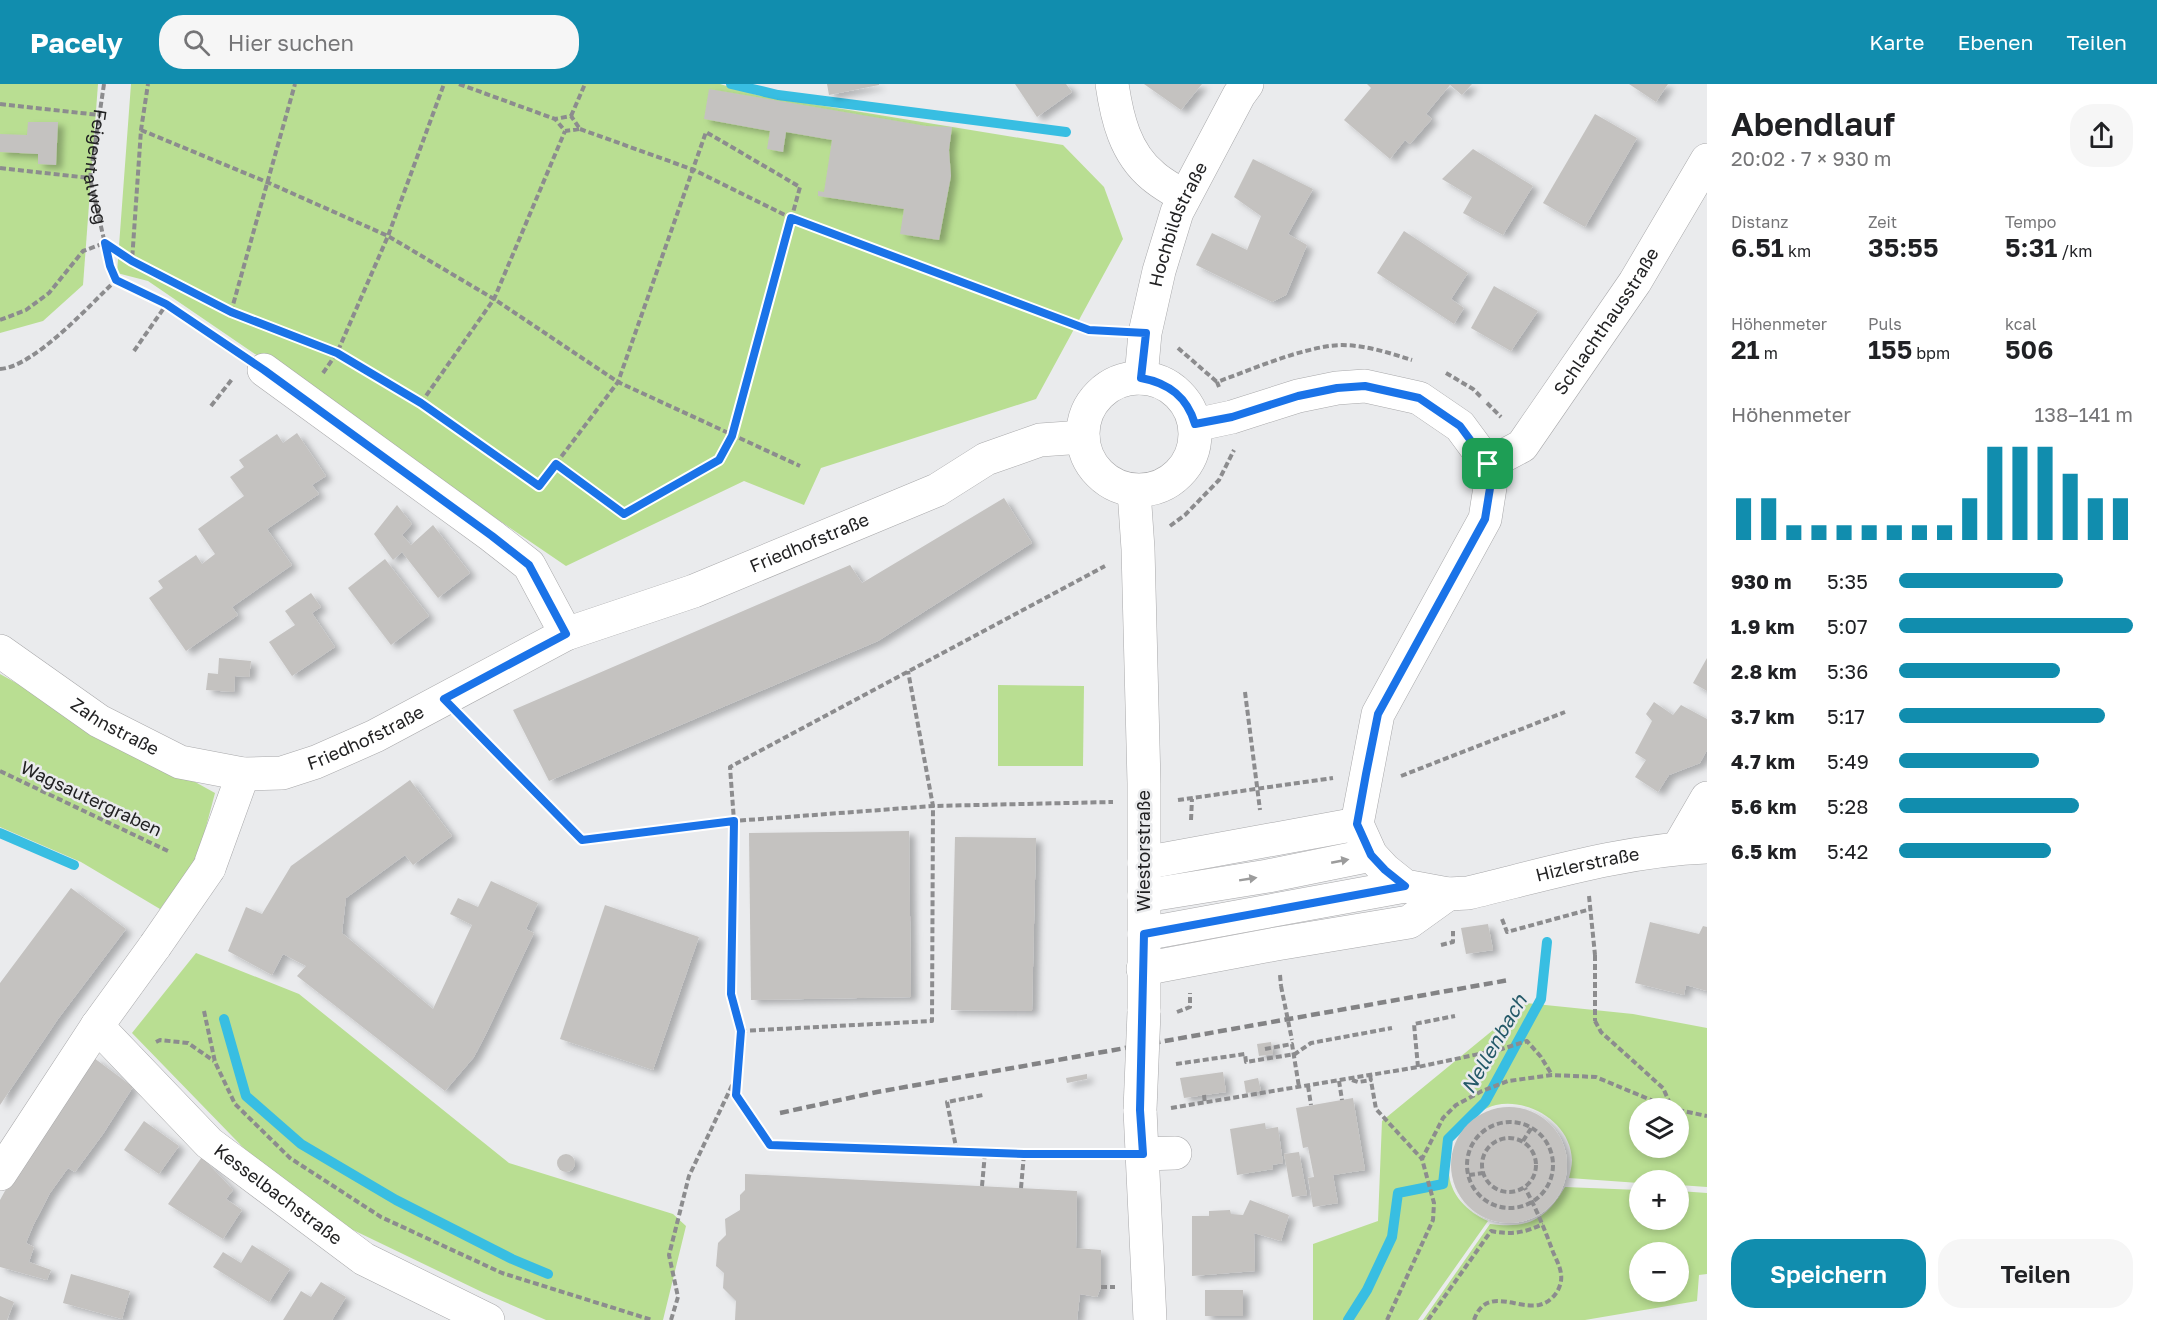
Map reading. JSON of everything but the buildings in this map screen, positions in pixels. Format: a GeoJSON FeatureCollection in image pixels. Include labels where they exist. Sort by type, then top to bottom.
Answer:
{"type":"FeatureCollection","features":[{"type":"Feature","properties":{"kind":"street"},"geometry":{"type":"LineString","coordinates":[[1112,84],[1122,134],[1137,158],[1153,176],[1184,197]]}},
{"type":"Feature","properties":{"kind":"street","name":"Hochbildstraße"},"geometry":{"type":"LineString","coordinates":[[1141,378],[1146,333],[1159,271],[1176,212],[1247,84]]}},
{"type":"Feature","properties":{"kind":"street","name":"Schlachthausstraße"},"geometry":{"type":"LineString","coordinates":[[1488,464],[1522,446],[1635,282],[1707,160]]}},
{"type":"Feature","properties":{"kind":"street"},"geometry":{"type":"LineString","coordinates":[[256,364],[529,565],[566,634]]}},
{"type":"Feature","properties":{"kind":"street"},"geometry":{"type":"LineString","coordinates":[[1141,378],[1156,381],[1174,391],[1187,405],[1195,424],[1193,450],[1188,462],[1180,473],[1163,485],[1149,490],[1115,486],[1100,475],[1089,459],[1083,437],[1086,416],[1100,395],[1120,382],[1141,378]]}},
{"type":"Feature","properties":{"kind":"street"},"geometry":{"type":"LineString","coordinates":[[1195,424],[1232,417],[1298,396],[1337,388],[1365,386],[1419,398],[1460,426],[1488,464],[1491,482],[1485,519],[1378,714],[1366,774],[1357,824],[1371,855],[1405,886]]}},
{"type":"Feature","properties":{"kind":"street","name":"Friedhofstraße"},"geometry":{"type":"LineString","coordinates":[[243,774],[282,773],[316,762],[375,736],[566,634],[694,591],[926,495],[986,459],[1040,440],[1083,437]]}},
{"type":"Feature","properties":{"kind":"street","name":"Wiestorstraße"},"geometry":{"type":"LineString","coordinates":[[1134,490],[1138,549],[1144,801],[1144,1012],[1140,1110],[1149,1320]]}},
{"type":"Feature","properties":{"kind":"street","name":"Zahnstraße"},"geometry":{"type":"LineString","coordinates":[[0,651],[99,721],[180,762],[243,774]]}},
{"type":"Feature","properties":{"kind":"street"},"geometry":{"type":"LineString","coordinates":[[0,1174],[97,1026],[209,868],[243,774]]}},
{"type":"Feature","properties":{"kind":"street"},"geometry":{"type":"LineString","coordinates":[[1692,847],[1707,798]]}},
{"type":"Feature","properties":{"kind":"street"},"geometry":{"type":"LineString","coordinates":[[1144,863],[1357,824]]}},
{"type":"Feature","properties":{"kind":"street","name":"Hizlerstraße"},"geometry":{"type":"LineString","coordinates":[[1469,892],[1631,855],[1692,847]]}},
{"type":"Feature","properties":{"kind":"street"},"geometry":{"type":"LineString","coordinates":[[1144,896],[1268,876],[1371,855]]}},
{"type":"Feature","properties":{"kind":"street"},"geometry":{"type":"LineString","coordinates":[[1144,934],[1405,886],[1469,892]]}},
{"type":"Feature","properties":{"kind":"street"},"geometry":{"type":"LineString","coordinates":[[1143,969],[1409,922],[1469,892]]}},
{"type":"Feature","properties":{"kind":"street","name":"Kesselbachstraße"},"geometry":{"type":"LineString","coordinates":[[97,1026],[209,1143],[364,1259],[488,1320]]}},
{"type":"Feature","properties":{"kind":"street"},"geometry":{"type":"LineString","coordinates":[[1143,1154],[1175,1153]]}},
{"type":"Feature","properties":{"kind":"path","name":"Feigentalweg"},"geometry":{"type":"LineString","coordinates":[[104,84],[90,178],[110,266],[116,280]]}},
{"type":"Feature","properties":{"kind":"path"},"geometry":{"type":"LineString","coordinates":[[132,261],[141,130],[148,84]]}},
{"type":"Feature","properties":{"kind":"path"},"geometry":{"type":"LineString","coordinates":[[231,312],[295,84]]}},
{"type":"Feature","properties":{"kind":"path"},"geometry":{"type":"LineString","coordinates":[[321,376],[337,353],[388,236],[444,84]]}},
{"type":"Feature","properties":{"kind":"path"},"geometry":{"type":"LineString","coordinates":[[459,84],[555,119],[565,131]]}},
{"type":"Feature","properties":{"kind":"path"},"geometry":{"type":"LineString","coordinates":[[571,116],[585,84]]}},
{"type":"Feature","properties":{"kind":"path"},"geometry":{"type":"LineString","coordinates":[[0,104],[99,115]]}},
{"type":"Feature","properties":{"kind":"path"},"geometry":{"type":"LineString","coordinates":[[555,119],[571,116]]}},
{"type":"Feature","properties":{"kind":"path"},"geometry":{"type":"LineString","coordinates":[[571,116],[580,129]]}},
{"type":"Feature","properties":{"kind":"path"},"geometry":{"type":"LineString","coordinates":[[565,131],[580,129],[694,170],[791,218],[1089,330],[1146,333],[1174,345],[1217,382]]}},
{"type":"Feature","properties":{"kind":"path"},"geometry":{"type":"LineString","coordinates":[[141,130],[388,236],[494,299],[618,382],[800,466]]}},
{"type":"Feature","properties":{"kind":"path"},"geometry":{"type":"LineString","coordinates":[[421,403],[494,299],[565,131]]}},
{"type":"Feature","properties":{"kind":"path"},"geometry":{"type":"LineString","coordinates":[[0,320],[26,310],[49,293],[83,250],[105,243],[132,261],[231,312],[337,353],[421,403],[539,486],[618,382],[706,132],[800,187],[732,436],[719,460],[624,514],[556,464]]}},
{"type":"Feature","properties":{"kind":"path"},"geometry":{"type":"LineString","coordinates":[[0,168],[90,178]]}},
{"type":"Feature","properties":{"kind":"path"},"geometry":{"type":"LineString","coordinates":[[0,369],[11,368],[57,338],[116,280],[166,304],[256,364],[211,406]]}},
{"type":"Feature","properties":{"kind":"path"},"geometry":{"type":"LineString","coordinates":[[134,351],[166,304]]}},
{"type":"Feature","properties":{"kind":"path"},"geometry":{"type":"LineString","coordinates":[[1143,1154],[1024,1154],[770,1145],[736,1095],[741,1031],[731,994],[734,821],[730,767],[1138,549],[1185,515],[1219,480],[1238,441],[1232,417]]}},
{"type":"Feature","properties":{"kind":"path"},"geometry":{"type":"LineString","coordinates":[[741,1031],[932,1021],[933,806],[908,670]]}},
{"type":"Feature","properties":{"kind":"path"},"geometry":{"type":"LineString","coordinates":[[444,699],[582,840],[734,821],[933,806],[1192,799],[1366,774],[1404,776],[1565,712]]}},
{"type":"Feature","properties":{"kind":"path","name":"Wagsautergraben"},"geometry":{"type":"LineString","coordinates":[[0,771],[170,852]]}},
{"type":"Feature","properties":{"kind":"path"},"geometry":{"type":"LineString","coordinates":[[1585,865],[1595,955],[1595,1021],[1601,1032],[1663,1088],[1667,1098]]}},
{"type":"Feature","properties":{"kind":"path"},"geometry":{"type":"LineString","coordinates":[[1469,892],[1507,932],[1591,909]]}},
{"type":"Feature","properties":{"kind":"path"},"geometry":{"type":"LineString","coordinates":[[1441,945],[1453,942]]}},
{"type":"Feature","properties":{"kind":"path"},"geometry":{"type":"LineString","coordinates":[[1281,986],[1295,1054],[1299,1087]]}},
{"type":"Feature","properties":{"kind":"path"},"geometry":{"type":"LineString","coordinates":[[204,1011],[215,1062],[235,1104],[291,1158],[381,1217],[502,1273],[652,1320]]}},
{"type":"Feature","properties":{"kind":"path"},"geometry":{"type":"LineString","coordinates":[[1418,1067],[1414,1023],[1455,1016]]}},
{"type":"Feature","properties":{"kind":"path"},"geometry":{"type":"LineString","coordinates":[[1176,1064],[1245,1054],[1246,1062],[1295,1054],[1311,1044],[1392,1028]]}},
{"type":"Feature","properties":{"kind":"path"},"geometry":{"type":"LineString","coordinates":[[126,1056],[160,1040],[188,1042],[215,1062]]}},
{"type":"Feature","properties":{"kind":"path"},"geometry":{"type":"LineString","coordinates":[[1204,1095],[1205,1104],[1349,1079],[1358,1082],[1371,1077],[1502,1049],[1527,1041],[1542,1057],[1552,1075]]}},
{"type":"Feature","properties":{"kind":"path"},"geometry":{"type":"LineString","coordinates":[[1265,1049],[1292,1042]]}},
{"type":"Feature","properties":{"kind":"path"},"geometry":{"type":"LineString","coordinates":[[1422,1159],[1443,1118],[1456,1105],[1482,1091],[1508,1081],[1552,1075],[1596,1077],[1647,1098]]}},
{"type":"Feature","properties":{"kind":"path"},"geometry":{"type":"LineString","coordinates":[[671,1320],[678,1297],[669,1255],[688,1176],[736,1077]]}},
{"type":"Feature","properties":{"kind":"path"},"geometry":{"type":"LineString","coordinates":[[1371,1077],[1376,1109],[1422,1159],[1434,1203],[1434,1220],[1387,1320]]}},
{"type":"Feature","properties":{"kind":"path"},"geometry":{"type":"LineString","coordinates":[[1340,1081],[1342,1100]]}},
{"type":"Feature","properties":{"kind":"path"},"geometry":{"type":"LineString","coordinates":[[1308,1086],[1311,1105]]}},
{"type":"Feature","properties":{"kind":"path"},"geometry":{"type":"LineString","coordinates":[[957,1152],[947,1102],[983,1095]]}},
{"type":"Feature","properties":{"kind":"path"},"geometry":{"type":"LineString","coordinates":[[1689,1112],[1707,1116]]}},
{"type":"Feature","properties":{"kind":"path"},"geometry":{"type":"LineString","coordinates":[[1503,1122],[1518,1122],[1532,1127],[1551,1149],[1552,1175],[1547,1187],[1532,1202],[1513,1209],[1494,1205],[1480,1196],[1469,1175],[1467,1166],[1470,1149],[1489,1127],[1503,1122]]}},
{"type":"Feature","properties":{"kind":"path"},"geometry":{"type":"LineString","coordinates":[[1523,1141],[1532,1127]]}},
{"type":"Feature","properties":{"kind":"path"},"geometry":{"type":"LineString","coordinates":[[1507,1137],[1523,1141],[1535,1154],[1537,1165],[1535,1175],[1525,1188],[1512,1192],[1502,1191],[1492,1186],[1483,1173],[1483,1158],[1487,1148],[1496,1140],[1507,1137]]}},
{"type":"Feature","properties":{"kind":"path"},"geometry":{"type":"LineString","coordinates":[[982,1186],[986,1153]]}},
{"type":"Feature","properties":{"kind":"path"},"geometry":{"type":"LineString","coordinates":[[1021,1188],[1024,1154]]}},
{"type":"Feature","properties":{"kind":"path"},"geometry":{"type":"LineString","coordinates":[[1469,1175],[1483,1173]]}},
{"type":"Feature","properties":{"kind":"path"},"geometry":{"type":"LineString","coordinates":[[1474,1320],[1480,1308],[1489,1302],[1538,1306],[1556,1293],[1561,1284],[1561,1272],[1543,1224],[1525,1188]]}},
{"type":"Feature","properties":{"kind":"path"},"geometry":{"type":"LineString","coordinates":[[1428,1320],[1491,1231],[1515,1234],[1527,1232],[1543,1224]]}},
{"type":"Feature","properties":{"kind":"green space"},"geometry":{"type":"Polygon","coordinates":[[[0,84],[98,84],[83,285],[43,321],[0,333],[0,84]]]}},
{"type":"Feature","properties":{"kind":"green space"},"geometry":{"type":"Polygon","coordinates":[[[131,84],[720,84],[757,95],[1063,145],[1104,187],[1123,239],[1036,399],[821,468],[804,505],[744,481],[566,566],[148,281],[117,273],[131,84]]]}},
{"type":"Feature","properties":{"kind":"green space"},"geometry":{"type":"Polygon","coordinates":[[[0,674],[215,793],[198,857],[160,909],[81,862],[0,827],[0,674]]]}},
{"type":"Feature","properties":{"kind":"green space"},"geometry":{"type":"Polygon","coordinates":[[[998,685],[1084,686],[1083,766],[998,766],[998,685]]]}},
{"type":"Feature","properties":{"kind":"green space"},"geometry":{"type":"Polygon","coordinates":[[[196,953],[299,994],[509,1163],[673,1214],[686,1226],[663,1320],[546,1320],[484,1293],[297,1203],[132,1033],[196,953]]]}},
{"type":"Feature","properties":{"kind":"green space"},"geometry":{"type":"Polygon","coordinates":[[[1526,1003],[1633,1014],[1707,1028],[1707,1187],[1689,1186],[1689,1170],[1629,1170],[1629,1182],[1569,1178],[1572,1160],[1570,1147],[1556,1124],[1546,1116],[1522,1105],[1492,1106],[1483,1110],[1462,1127],[1453,1139],[1449,1155],[1450,1178],[1455,1194],[1466,1207],[1488,1221],[1418,1320],[1313,1320],[1313,1244],[1378,1221],[1382,1121],[1526,1003]]]}},
{"type":"Feature","properties":{"kind":"green space"},"geometry":{"type":"Polygon","coordinates":[[[1565,1187],[1629,1190],[1629,1230],[1689,1230],[1689,1192],[1707,1193],[1707,1274],[1699,1275],[1697,1301],[1585,1320],[1423,1320],[1490,1224],[1525,1223],[1535,1220],[1551,1207],[1565,1187]]]}},
{"type":"Feature","properties":{"kind":"waterway","name":"Nellenbach"},"geometry":{"type":"LineString","coordinates":[[731,84],[778,95],[1066,132]]}},
{"type":"Feature","properties":{"kind":"waterway"},"geometry":{"type":"LineString","coordinates":[[0,833],[74,865]]}},
{"type":"Feature","properties":{"kind":"waterway","name":"Nellenbach"},"geometry":{"type":"LineString","coordinates":[[1348,1320],[1367,1290],[1392,1237],[1398,1193],[1443,1184],[1448,1139],[1485,1102],[1541,999],[1547,942]]}},
{"type":"Feature","properties":{"kind":"waterway"},"geometry":{"type":"LineString","coordinates":[[224,1019],[246,1096],[301,1144],[396,1200],[512,1259],[548,1274]]}},
{"type":"Feature","properties":{"kind":"railway"},"geometry":{"type":"LineString","coordinates":[[780,1113],[877,1092],[1509,980]]}},
{"type":"Feature","properties":{"kind":"route"},"geometry":{"type":"LineString","coordinates":[[791,218],[1089,330],[1146,333],[1141,378],[1156,381],[1174,391],[1187,405],[1195,424],[1232,417],[1298,396],[1337,388],[1365,386],[1419,398],[1460,426],[1488,464],[1491,482],[1485,519],[1378,714],[1366,774],[1357,824],[1371,855],[1405,886],[1144,934],[1140,1110],[1143,1154],[1024,1154],[770,1145],[736,1095],[741,1031],[731,994],[734,821],[582,840],[444,699],[566,634],[529,565],[264,370],[166,304],[116,280],[105,243],[132,261],[231,312],[337,353],[421,403],[539,486],[556,464],[624,514],[719,460],[732,436],[791,218]]}}]}
